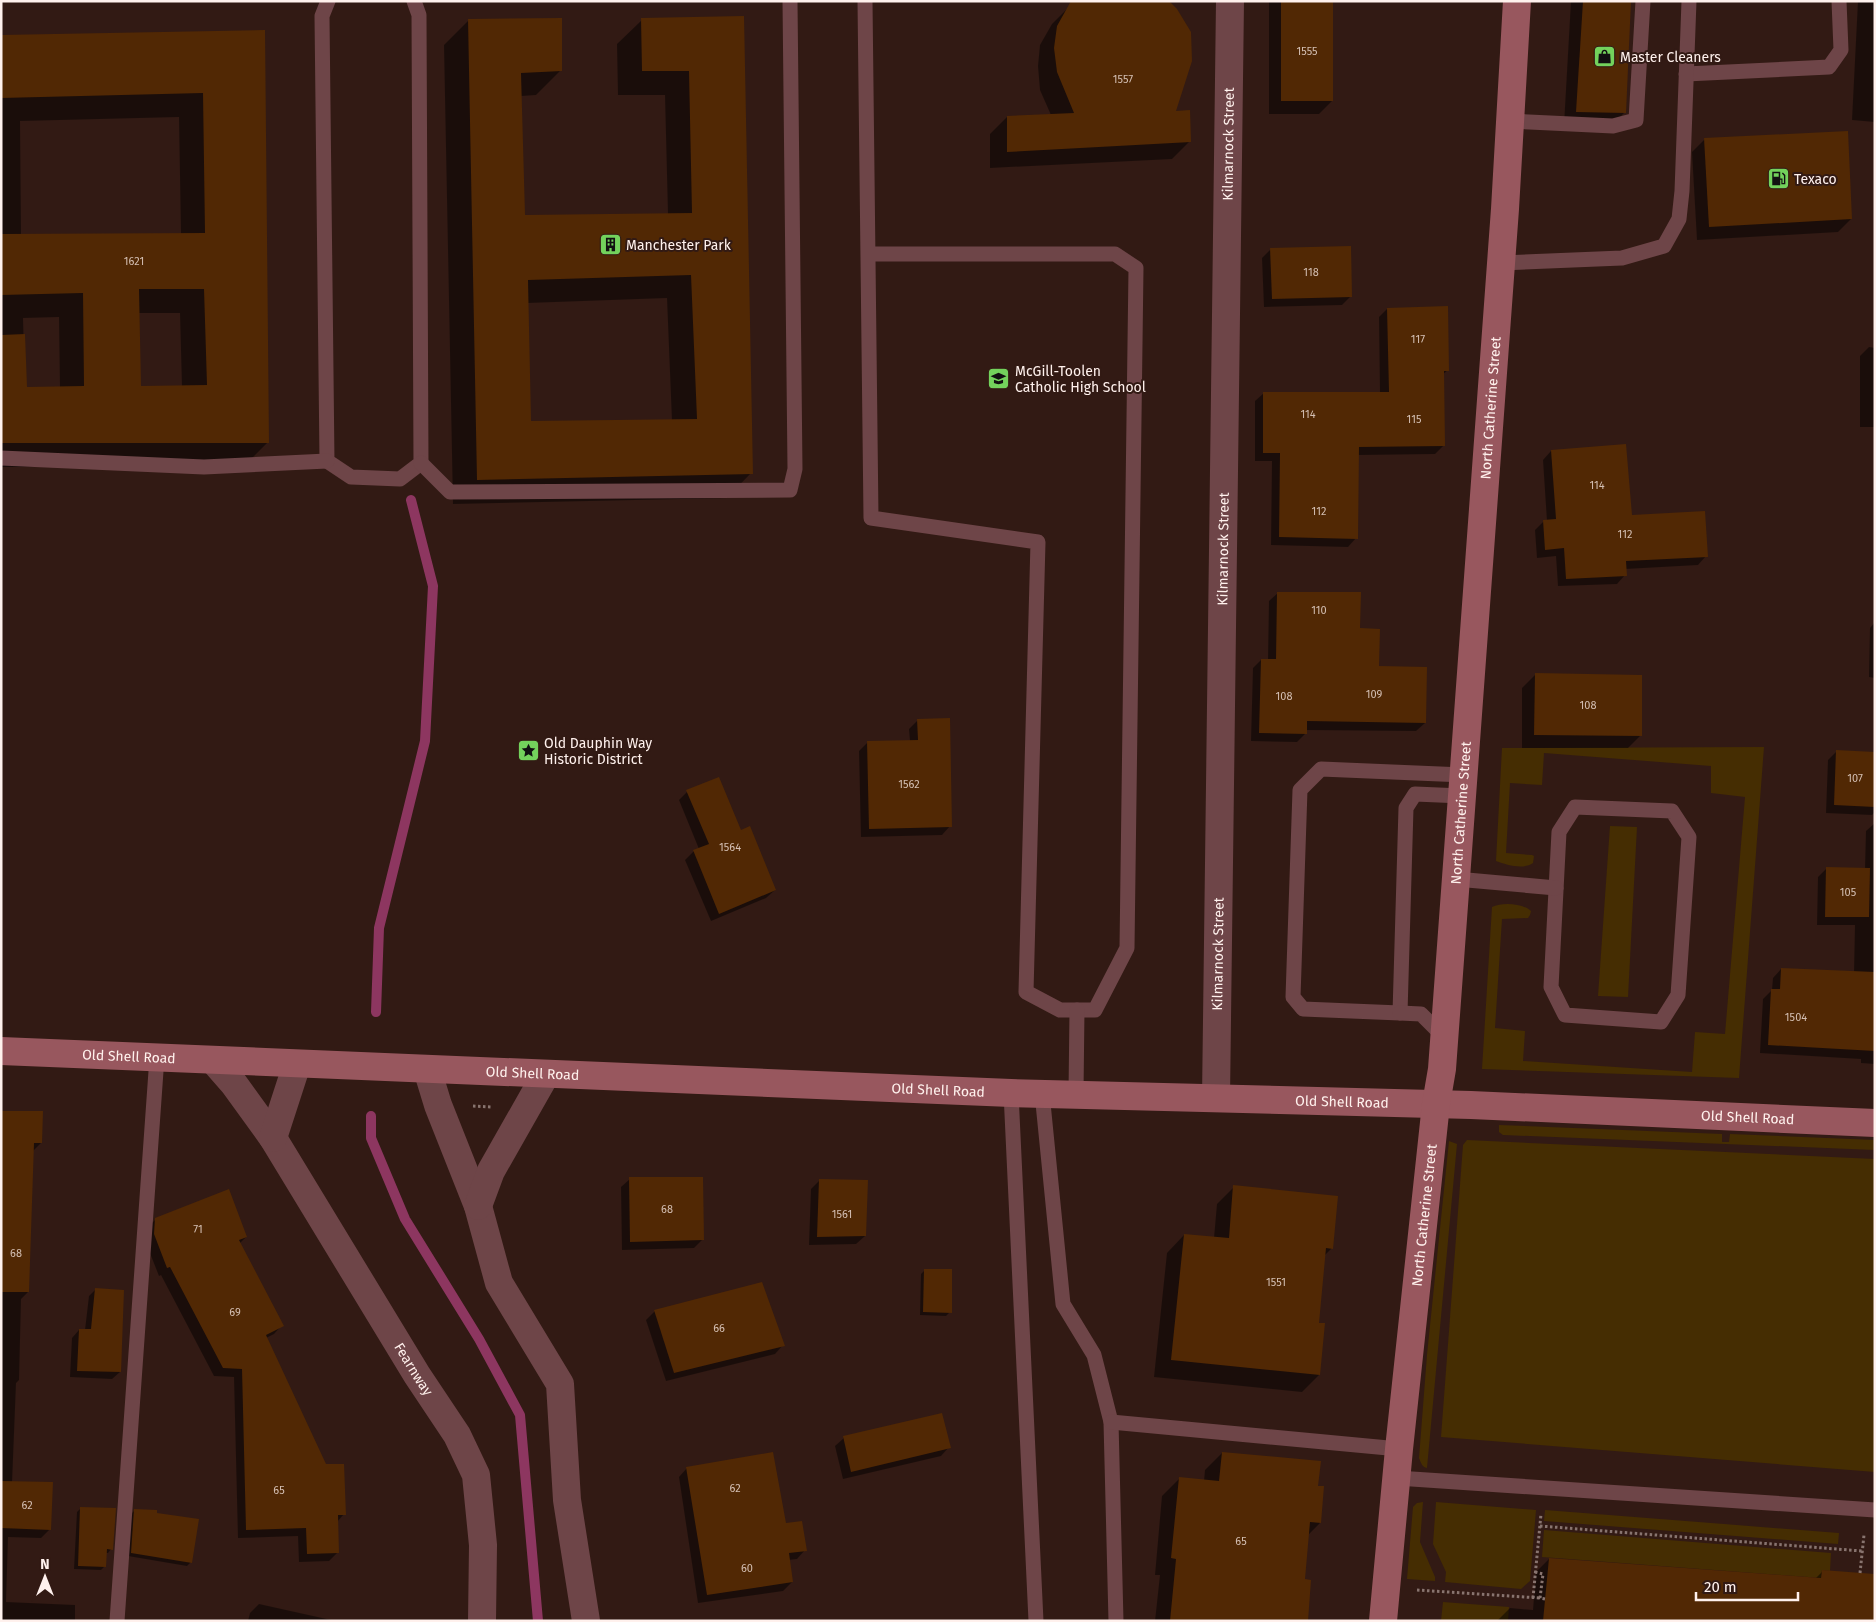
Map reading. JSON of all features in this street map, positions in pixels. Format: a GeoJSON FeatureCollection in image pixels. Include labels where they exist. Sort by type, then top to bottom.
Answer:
{"type":"FeatureCollection","features":[{"type":"Feature","properties":{"kind":"street","name":"Kilmarnock Street"},"geometry":{"type":"LineString","coordinates":[[1216,1098],[1230,1]]}},
{"type":"Feature","properties":{"kind":"street","name":"North Catherine Street"},"geometry":{"type":"LineString","coordinates":[[1383,1621],[1399,1449],[1436,1104],[1442,1069],[1501,263],[1517,1]]}},
{"type":"Feature","properties":{"kind":"street","name":"Old Shell Road"},"geometry":{"type":"LineString","coordinates":[[1,1051],[1012,1093],[1076,1093],[1436,1104],[1875,1123]]}},
{"type":"Feature","properties":{"kind":"street","name":"Fearnway"},"geometry":{"type":"LineString","coordinates":[[213,1060],[234,1084],[273,1138],[417,1374],[457,1435],[476,1475],[483,1545],[482,1621]]}},
{"type":"Feature","properties":{"kind":"street"},"geometry":{"type":"LineString","coordinates":[[273,1138],[297,1064]]}},
{"type":"Feature","properties":{"kind":"street"},"geometry":{"type":"LineString","coordinates":[[427,1069],[438,1105],[478,1206],[499,1283],[560,1384],[567,1500],[586,1621]]}},
{"type":"Feature","properties":{"kind":"street"},"geometry":{"type":"LineString","coordinates":[[478,1206],[490,1171],[546,1074]]}},
{"type":"Feature","properties":{"kind":"lane"},"geometry":{"type":"LineString","coordinates":[[326,461],[322,16],[328,1]]}},
{"type":"Feature","properties":{"kind":"lane"},"geometry":{"type":"LineString","coordinates":[[414,1],[419,16],[421,463],[450,492],[790,490],[796,470],[790,1]]}},
{"type":"Feature","properties":{"kind":"lane"},"geometry":{"type":"LineString","coordinates":[[866,1],[868,254],[871,518],[1038,542],[1026,992],[1060,1010],[1096,1010],[1127,948],[1136,268],[1115,254],[868,254]]}},
{"type":"Feature","properties":{"kind":"lane"},"geometry":{"type":"LineString","coordinates":[[1510,121],[1614,126],[1636,120],[1643,1]]}},
{"type":"Feature","properties":{"kind":"lane"},"geometry":{"type":"LineString","coordinates":[[1501,263],[1622,258],[1664,246],[1679,220],[1682,191],[1689,1]]}},
{"type":"Feature","properties":{"kind":"lane"},"geometry":{"type":"LineString","coordinates":[[1686,74],[1828,67],[1841,50],[1839,1]]}},
{"type":"Feature","properties":{"kind":"lane"},"geometry":{"type":"LineString","coordinates":[[1,458],[204,467],[326,461],[351,477],[400,479],[421,463]]}},
{"type":"Feature","properties":{"kind":"lane"},"geometry":{"type":"LineString","coordinates":[[1444,1037],[1422,1014],[1303,1009],[1293,997],[1300,790],[1321,769],[1463,785]]}},
{"type":"Feature","properties":{"kind":"lane"},"geometry":{"type":"LineString","coordinates":[[1400,1013],[1406,808],[1415,794],[1463,785]]}},
{"type":"Feature","properties":{"kind":"lane"},"geometry":{"type":"LineString","coordinates":[[1575,807],[1672,812],[1689,837],[1678,995],[1661,1022],[1565,1015],[1551,987],[1556,888],[1559,832],[1575,807]]}},
{"type":"Feature","properties":{"kind":"lane"},"geometry":{"type":"LineString","coordinates":[[1456,878],[1556,888]]}},
{"type":"Feature","properties":{"kind":"lane"},"geometry":{"type":"LineString","coordinates":[[1076,1093],[1077,1010]]}},
{"type":"Feature","properties":{"kind":"lane"},"geometry":{"type":"LineString","coordinates":[[117,1621],[157,1058]]}},
{"type":"Feature","properties":{"kind":"lane"},"geometry":{"type":"LineString","coordinates":[[1012,1093],[1036,1621]]}},
{"type":"Feature","properties":{"kind":"lane"},"geometry":{"type":"LineString","coordinates":[[1042,1093],[1062,1304],[1094,1355],[1111,1422],[1116,1621]]}},
{"type":"Feature","properties":{"kind":"lane"},"geometry":{"type":"LineString","coordinates":[[1111,1422],[1399,1449]]}},
{"type":"Feature","properties":{"kind":"lane"},"geometry":{"type":"LineString","coordinates":[[1397,1478],[1875,1510]]}},
{"type":"Feature","properties":{"kind":"path"},"geometry":{"type":"LineString","coordinates":[[466,1106],[500,1108]]}},
{"type":"Feature","properties":{"kind":"path"},"geometry":{"type":"LineString","coordinates":[[1533,1598],[1543,1488]]}},
{"type":"Feature","properties":{"kind":"path"},"geometry":{"type":"LineString","coordinates":[[1540,1526],[1862,1553],[1860,1573]]}},
{"type":"Feature","properties":{"kind":"path"},"geometry":{"type":"LineString","coordinates":[[1535,1572],[1543,1574],[1540,1598]]}},
{"type":"Feature","properties":{"kind":"path"},"geometry":{"type":"LineString","coordinates":[[1387,1588],[1545,1599]]}},
{"type":"Feature","properties":{"kind":"shaded area"},"geometry":{"type":"Polygon","coordinates":[[[1764,747],[1739,1078],[1482,1069],[1492,907],[1506,904],[1523,906],[1531,911],[1528,918],[1502,919],[1495,1028],[1525,1031],[1523,1061],[1692,1072],[1695,1032],[1725,1034],[1745,797],[1711,793],[1711,766],[1544,753],[1542,785],[1510,783],[1506,853],[1534,856],[1533,863],[1529,865],[1510,865],[1496,861],[1502,748],[1764,747]]]}},
{"type":"Feature","properties":{"kind":"shaded area"},"geometry":{"type":"Polygon","coordinates":[[[1610,826],[1637,827],[1628,997],[1598,996],[1610,826]]]}},
{"type":"Feature","properties":{"kind":"shaded area"},"geometry":{"type":"Polygon","coordinates":[[[1499,1125],[1722,1134],[1722,1142],[1729,1142],[1730,1134],[1875,1140],[1875,1150],[1503,1135],[1499,1132],[1499,1125]]]}},
{"type":"Feature","properties":{"kind":"shaded area"},"geometry":{"type":"Polygon","coordinates":[[[1467,1140],[1875,1159],[1875,1472],[1441,1437],[1463,1145],[1467,1140]]]}},
{"type":"Feature","properties":{"kind":"shaded area"},"geometry":{"type":"Polygon","coordinates":[[[1449,1141],[1457,1144],[1427,1468],[1423,1466],[1419,1458],[1427,1355],[1449,1141]]]}},
{"type":"Feature","properties":{"kind":"shaded area"},"geometry":{"type":"Polygon","coordinates":[[[1423,1502],[1420,1542],[1435,1581],[1407,1579],[1413,1507],[1417,1503],[1423,1502]]]}},
{"type":"Feature","properties":{"kind":"shaded area"},"geometry":{"type":"Polygon","coordinates":[[[1436,1502],[1536,1510],[1530,1581],[1521,1589],[1445,1582],[1446,1572],[1433,1544],[1436,1502]]]}},
{"type":"Feature","properties":{"kind":"shaded area"},"geometry":{"type":"Polygon","coordinates":[[[1545,1510],[1839,1533],[1838,1544],[1544,1521],[1545,1510]]]}},
{"type":"Feature","properties":{"kind":"shaded area"},"geometry":{"type":"Polygon","coordinates":[[[1544,1530],[1831,1553],[1830,1571],[1822,1570],[1821,1578],[1542,1557],[1544,1530]]]}},
{"type":"Feature","properties":{"kind":"shaded area"},"geometry":{"type":"Polygon","coordinates":[[[1443,1602],[1509,1607],[1508,1621],[1441,1621],[1443,1602]]]}},
{"type":"Feature","properties":{"kind":"building"},"geometry":{"type":"Polygon","coordinates":[[[1071,1],[1169,1],[1177,9],[1191,32],[1192,61],[1176,111],[1190,110],[1191,142],[1007,152],[1007,116],[1074,113],[1057,72],[1054,48],[1057,26],[1071,1]]]}},
{"type":"Feature","properties":{"kind":"building"},"geometry":{"type":"Polygon","coordinates":[[[1281,1],[1333,1],[1333,101],[1281,101],[1281,1]]]}},
{"type":"Feature","properties":{"kind":"building","name":"Master Cleaners"},"geometry":{"type":"Polygon","coordinates":[[[1583,1],[1631,1],[1626,113],[1576,112],[1583,1]]]}},
{"type":"Feature","properties":{"kind":"building","name":"Manchester Park"},"geometry":{"type":"Polygon","coordinates":[[[744,16],[753,474],[477,480],[468,19],[562,18],[562,71],[521,73],[525,215],[692,213],[689,71],[642,71],[641,18],[744,16]],[[691,275],[528,280],[531,421],[697,419],[691,275]]]}},
{"type":"Feature","properties":{"kind":"building"},"geometry":{"type":"Polygon","coordinates":[[[265,30],[269,443],[1,443],[1,335],[25,334],[27,387],[84,386],[83,293],[1,295],[1,234],[205,233],[203,93],[1,98],[1,35],[265,30]],[[139,289],[141,386],[207,385],[204,289],[139,289]]]}},
{"type":"Feature","properties":{"kind":"building"},"geometry":{"type":"Polygon","coordinates":[[[1848,131],[1852,219],[1709,227],[1704,138],[1848,131]]]}},
{"type":"Feature","properties":{"kind":"building"},"geometry":{"type":"Polygon","coordinates":[[[1351,246],[1352,297],[1272,299],[1270,248],[1351,246]]]}},
{"type":"Feature","properties":{"kind":"building"},"geometry":{"type":"Polygon","coordinates":[[[1448,306],[1449,371],[1444,371],[1445,446],[1359,447],[1358,539],[1279,537],[1280,453],[1263,453],[1263,392],[1389,392],[1387,308],[1448,306]]]}},
{"type":"Feature","properties":{"kind":"building"},"geometry":{"type":"Polygon","coordinates":[[[1626,444],[1632,515],[1705,511],[1708,557],[1626,561],[1627,576],[1566,579],[1564,548],[1545,550],[1543,520],[1556,519],[1551,450],[1626,444]]]}},
{"type":"Feature","properties":{"kind":"building"},"geometry":{"type":"Polygon","coordinates":[[[1277,592],[1361,592],[1360,628],[1380,629],[1379,666],[1427,667],[1426,723],[1307,721],[1307,734],[1259,733],[1261,659],[1276,659],[1277,592]]]}},
{"type":"Feature","properties":{"kind":"building"},"geometry":{"type":"Polygon","coordinates":[[[1535,673],[1642,675],[1642,736],[1534,735],[1535,673]]]}},
{"type":"Feature","properties":{"kind":"building"},"geometry":{"type":"Polygon","coordinates":[[[950,718],[952,827],[869,829],[867,741],[918,740],[917,719],[950,718]]]}},
{"type":"Feature","properties":{"kind":"building"},"geometry":{"type":"Polygon","coordinates":[[[1836,750],[1875,752],[1875,807],[1834,805],[1836,750]]]}},
{"type":"Feature","properties":{"kind":"building"},"geometry":{"type":"Polygon","coordinates":[[[719,777],[741,830],[750,826],[776,890],[719,914],[693,850],[709,844],[686,790],[719,777]]]}},
{"type":"Feature","properties":{"kind":"building"},"geometry":{"type":"Polygon","coordinates":[[[1826,867],[1870,868],[1869,917],[1825,917],[1826,867]]]}},
{"type":"Feature","properties":{"kind":"building"},"geometry":{"type":"Polygon","coordinates":[[[1781,968],[1875,972],[1875,1051],[1768,1045],[1771,989],[1780,989],[1781,968]]]}},
{"type":"Feature","properties":{"kind":"building"},"geometry":{"type":"Polygon","coordinates":[[[1,1111],[43,1111],[42,1143],[34,1143],[29,1292],[1,1292],[1,1111]]]}},
{"type":"Feature","properties":{"kind":"building"},"geometry":{"type":"Polygon","coordinates":[[[629,1177],[703,1177],[704,1240],[630,1242],[629,1177]]]}},
{"type":"Feature","properties":{"kind":"building"},"geometry":{"type":"Polygon","coordinates":[[[819,1179],[868,1180],[866,1236],[817,1237],[819,1179]]]}},
{"type":"Feature","properties":{"kind":"building"},"geometry":{"type":"Polygon","coordinates":[[[1233,1185],[1338,1196],[1333,1249],[1326,1248],[1319,1323],[1325,1323],[1320,1375],[1171,1360],[1184,1234],[1229,1238],[1233,1185]]]}},
{"type":"Feature","properties":{"kind":"building"},"geometry":{"type":"Polygon","coordinates":[[[229,1189],[247,1237],[239,1240],[284,1326],[266,1335],[326,1464],[344,1464],[346,1515],[338,1515],[339,1553],[307,1554],[306,1528],[246,1530],[242,1369],[223,1368],[170,1267],[167,1268],[154,1234],[155,1218],[229,1189]]]}},
{"type":"Feature","properties":{"kind":"building"},"geometry":{"type":"Polygon","coordinates":[[[924,1269],[952,1269],[952,1313],[923,1312],[924,1269]]]}},
{"type":"Feature","properties":{"kind":"building"},"geometry":{"type":"Polygon","coordinates":[[[762,1282],[785,1346],[674,1373],[654,1310],[762,1282]]]}},
{"type":"Feature","properties":{"kind":"building"},"geometry":{"type":"Polygon","coordinates":[[[95,1288],[124,1290],[121,1372],[77,1371],[79,1329],[91,1329],[95,1288]]]}},
{"type":"Feature","properties":{"kind":"building"},"geometry":{"type":"Polygon","coordinates":[[[942,1413],[951,1448],[851,1472],[843,1436],[942,1413]]]}},
{"type":"Feature","properties":{"kind":"building"},"geometry":{"type":"Polygon","coordinates":[[[773,1452],[786,1523],[802,1521],[807,1551],[789,1553],[793,1582],[707,1595],[686,1467],[773,1452]]]}},
{"type":"Feature","properties":{"kind":"building"},"geometry":{"type":"Polygon","coordinates":[[[1222,1452],[1321,1461],[1318,1486],[1324,1486],[1321,1523],[1310,1522],[1305,1579],[1311,1580],[1308,1621],[1170,1621],[1176,1559],[1171,1558],[1179,1477],[1219,1481],[1222,1452]]]}},
{"type":"Feature","properties":{"kind":"building"},"geometry":{"type":"Polygon","coordinates":[[[1,1481],[53,1482],[51,1530],[1,1528],[1,1481]]]}},
{"type":"Feature","properties":{"kind":"building"},"geometry":{"type":"Polygon","coordinates":[[[80,1507],[116,1508],[113,1550],[107,1549],[106,1567],[78,1566],[80,1507]]]}},
{"type":"Feature","properties":{"kind":"building"},"geometry":{"type":"Polygon","coordinates":[[[134,1509],[157,1510],[157,1513],[199,1519],[192,1563],[131,1553],[134,1509]]]}},
{"type":"Feature","properties":{"kind":"building"},"geometry":{"type":"Polygon","coordinates":[[[1549,1558],[1821,1578],[1822,1570],[1875,1574],[1875,1621],[1543,1621],[1549,1558]]]}},
{"type":"Feature","properties":{"kind":"waterway"},"geometry":{"type":"LineString","coordinates":[[376,1012],[379,928],[425,741],[433,586],[411,500]]}},
{"type":"Feature","properties":{"kind":"waterway"},"geometry":{"type":"LineString","coordinates":[[371,1116],[371,1138],[405,1219],[479,1339],[520,1415],[538,1621]]}},
{"type":"Feature","properties":{"kind":"place","name":"Master Cleaners"},"geometry":{"type":"Point","coordinates":[1604,57]}},
{"type":"Feature","properties":{"kind":"place","name":"Texaco"},"geometry":{"type":"Point","coordinates":[1778,179]}},
{"type":"Feature","properties":{"kind":"place","name":"Manchester Park"},"geometry":{"type":"Point","coordinates":[610,245]}},
{"type":"Feature","properties":{"kind":"place","name":"McGill-Toolen Catholic High School"},"geometry":{"type":"Point","coordinates":[999,379]}},
{"type":"Feature","properties":{"kind":"place","name":"Old Dauphin Way Historic District"},"geometry":{"type":"Point","coordinates":[528,751]}}]}
